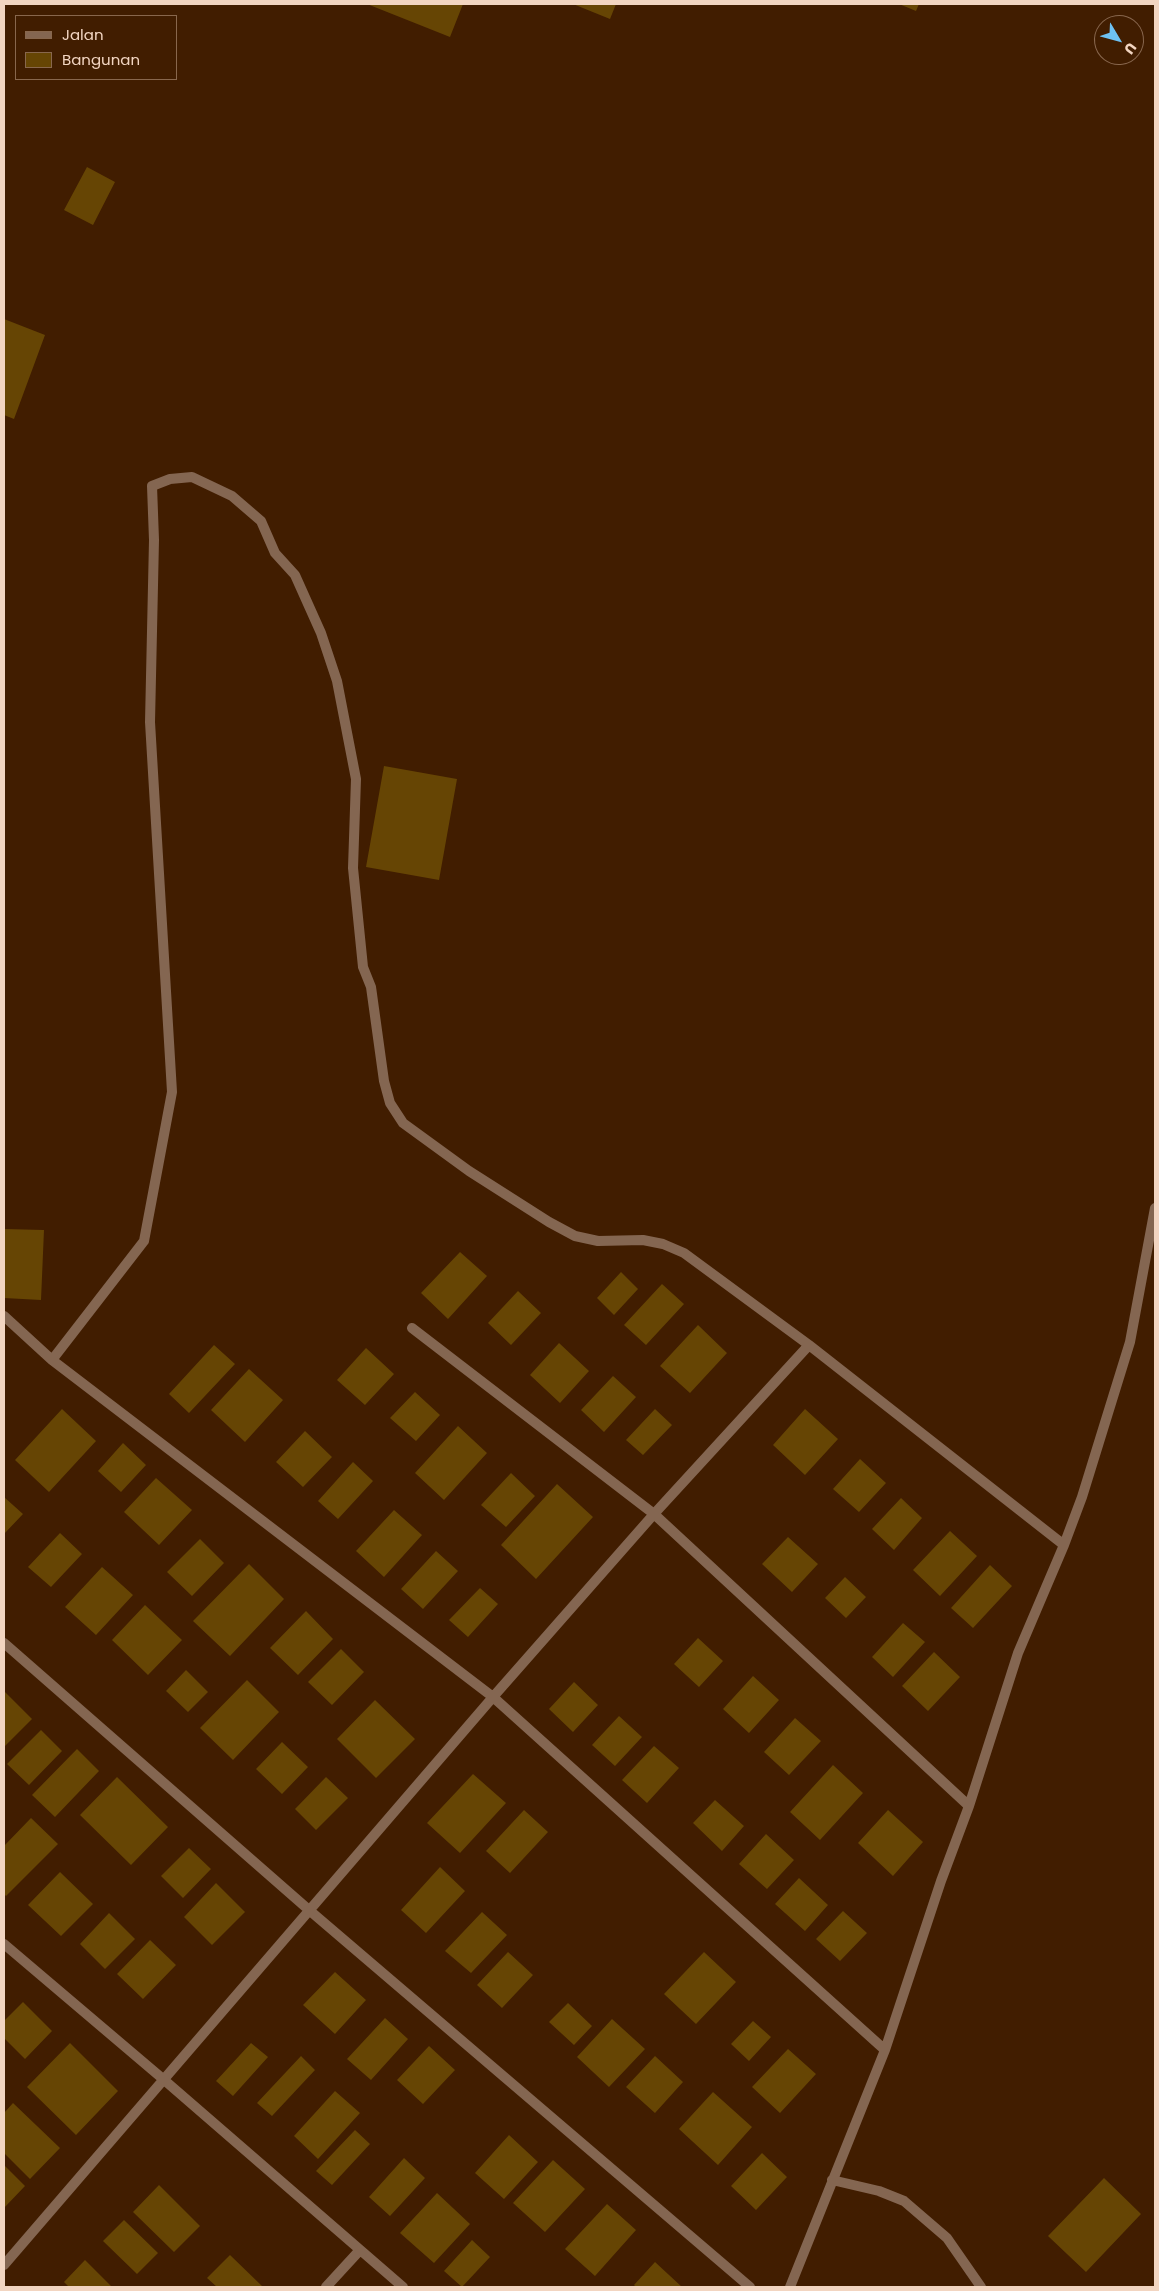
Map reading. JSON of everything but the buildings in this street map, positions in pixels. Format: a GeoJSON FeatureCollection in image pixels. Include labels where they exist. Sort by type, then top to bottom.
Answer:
{"type":"FeatureCollection","features":[{"type":"Feature","properties":{"kind":"street"},"geometry":{"type":"LineString","coordinates":[[52,1360],[144,1241],[172,1092],[150,722],[154,540],[152,486],[170,479],[192,478],[232,496],[261,521],[275,553],[295,575],[321,633],[337,681],[356,779],[353,868],[364,967],[371,988],[384,1081],[390,1103],[403,1123],[469,1171],[549,1222],[575,1236],[598,1240],[643,1240],[663,1244],[684,1254],[809,1345],[1064,1545]]}},
{"type":"Feature","properties":{"kind":"street"},"geometry":{"type":"LineString","coordinates":[[790,2287],[885,2050],[941,1881],[970,1806],[1018,1653],[1064,1545],[1082,1497],[1130,1342],[1155,1208]]}},
{"type":"Feature","properties":{"kind":"street"},"geometry":{"type":"LineString","coordinates":[[4,1316],[52,1360],[493,1697],[885,2050]]}},
{"type":"Feature","properties":{"kind":"street"},"geometry":{"type":"LineString","coordinates":[[412,1328],[654,1514],[970,1806]]}},
{"type":"Feature","properties":{"kind":"street"},"geometry":{"type":"LineString","coordinates":[[4,2265],[493,1697],[654,1514],[809,1345]]}},
{"type":"Feature","properties":{"kind":"street"},"geometry":{"type":"LineString","coordinates":[[4,1643],[309,1910],[750,2287]]}},
{"type":"Feature","properties":{"kind":"street"},"geometry":{"type":"LineString","coordinates":[[4,1944],[403,2287]]}},
{"type":"Feature","properties":{"kind":"street"},"geometry":{"type":"LineString","coordinates":[[832,2180],[879,2191],[904,2200],[947,2238],[981,2287]]}},
{"type":"Feature","properties":{"kind":"street"},"geometry":{"type":"LineString","coordinates":[[326,2287],[360,2250]]}}]}
